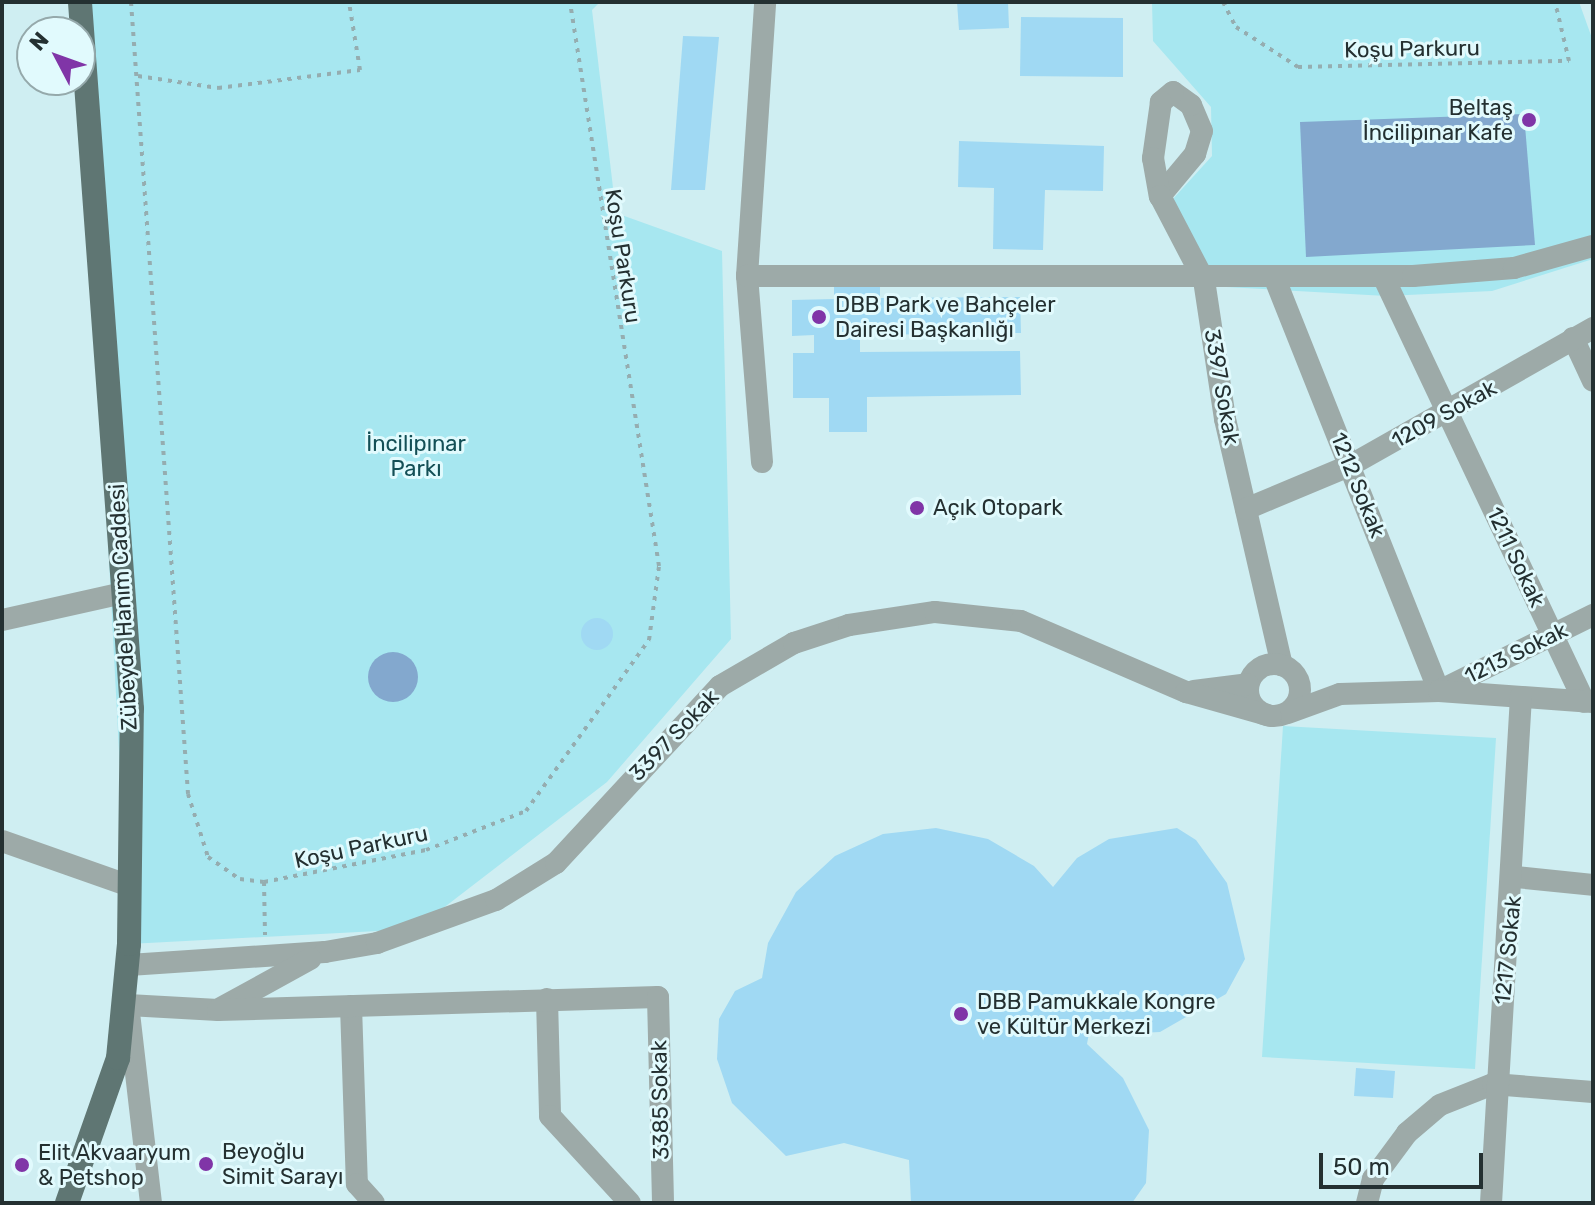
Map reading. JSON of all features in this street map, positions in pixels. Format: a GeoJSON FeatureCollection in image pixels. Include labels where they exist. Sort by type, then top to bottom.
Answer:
{"type":"FeatureCollection","features":[{"type":"Feature","properties":{"kind":"main road","name":"Zübeyde Hanım Caddesi"},"geometry":{"type":"LineString","coordinates":[[67,1203],[100,1123],[128,1005],[127,885],[132,709],[80,2]]}},
{"type":"Feature","properties":{"kind":"street"},"geometry":{"type":"LineString","coordinates":[[762,462],[747,276],[765,2]]}},
{"type":"Feature","properties":{"kind":"street","name":"3397 Sokak"},"geometry":{"type":"LineString","coordinates":[[1160,196],[1204,280],[1246,509],[1289,670]]}},
{"type":"Feature","properties":{"kind":"street"},"geometry":{"type":"LineString","coordinates":[[747,276],[1204,280],[1383,276],[1514,268],[1593,246]]}},
{"type":"Feature","properties":{"kind":"street","name":"1211 Sokak"},"geometry":{"type":"LineString","coordinates":[[1383,276],[1450,412],[1552,636],[1588,702]]}},
{"type":"Feature","properties":{"kind":"street","name":"1212 Sokak"},"geometry":{"type":"LineString","coordinates":[[1275,279],[1439,691]]}},
{"type":"Feature","properties":{"kind":"street"},"geometry":{"type":"LineString","coordinates":[[1583,333],[1593,381]]}},
{"type":"Feature","properties":{"kind":"street","name":"1209 Sokak"},"geometry":{"type":"LineString","coordinates":[[1246,509],[1351,465],[1450,412],[1583,333]]}},
{"type":"Feature","properties":{"kind":"street"},"geometry":{"type":"LineString","coordinates":[[2,620],[123,593]]}},
{"type":"Feature","properties":{"kind":"street","name":"3397 Sokak"},"geometry":{"type":"LineString","coordinates":[[325,952],[377,943],[531,882],[589,830],[670,732],[720,686],[827,632],[935,612],[1021,621],[1072,637],[1186,692],[1279,715]]}},
{"type":"Feature","properties":{"kind":"street","name":"1213 Sokak"},"geometry":{"type":"LineString","coordinates":[[1439,691],[1593,615]]}},
{"type":"Feature","properties":{"kind":"street"},"geometry":{"type":"LineString","coordinates":[[1278,631],[1250,680],[1250,702],[1279,715],[1340,694],[1439,691],[1588,702]]}},
{"type":"Feature","properties":{"kind":"street"},"geometry":{"type":"LineString","coordinates":[[1186,692],[1250,680],[1265,665],[1289,670],[1340,694]]}},
{"type":"Feature","properties":{"kind":"street"},"geometry":{"type":"LineString","coordinates":[[1279,715],[1299,700],[1289,670]]}},
{"type":"Feature","properties":{"kind":"street","name":"1217 Sokak"},"geometry":{"type":"LineString","coordinates":[[1491,1203],[1493,1084],[1516,877],[1521,697]]}},
{"type":"Feature","properties":{"kind":"street"},"geometry":{"type":"LineString","coordinates":[[2,841],[127,885]]}},
{"type":"Feature","properties":{"kind":"street"},"geometry":{"type":"LineString","coordinates":[[1516,877],[1593,885]]}},
{"type":"Feature","properties":{"kind":"street"},"geometry":{"type":"LineString","coordinates":[[129,965],[325,952]]}},
{"type":"Feature","properties":{"kind":"street"},"geometry":{"type":"LineString","coordinates":[[218,1010],[325,952]]}},
{"type":"Feature","properties":{"kind":"street","name":"3385 Sokak"},"geometry":{"type":"LineString","coordinates":[[547,999],[658,997],[663,1203]]}},
{"type":"Feature","properties":{"kind":"street"},"geometry":{"type":"LineString","coordinates":[[151,1203],[128,1005],[218,1010],[547,999],[550,1116],[630,1203]]}},
{"type":"Feature","properties":{"kind":"street"},"geometry":{"type":"LineString","coordinates":[[351,1006],[357,1184],[374,1203]]}},
{"type":"Feature","properties":{"kind":"street"},"geometry":{"type":"LineString","coordinates":[[1367,1203],[1373,1179],[1407,1133],[1440,1105],[1493,1084],[1593,1092]]}},
{"type":"Feature","properties":{"kind":"path","name":"Koşu Parkuru"},"geometry":{"type":"LineString","coordinates":[[131,2],[188,794],[208,857],[240,879],[264,882],[426,850],[526,811],[649,640],[659,566],[570,2]]}},
{"type":"Feature","properties":{"kind":"path"},"geometry":{"type":"LineString","coordinates":[[138,76],[218,88],[360,70],[349,2]]}},
{"type":"Feature","properties":{"kind":"path","name":"Koşu Parkuru"},"geometry":{"type":"LineString","coordinates":[[1223,2],[1236,27],[1298,67],[1569,61],[1555,2]]}},
{"type":"Feature","properties":{"kind":"path"},"geometry":{"type":"LineString","coordinates":[[264,882],[266,958]]}},
{"type":"Feature","properties":{"kind":"green space","name":"İncilipınar Parkı"},"geometry":{"type":"Polygon","coordinates":[[[80,2],[600,2],[592,10],[616,213],[722,251],[731,639],[607,782],[416,929],[129,944],[85,96],[96,96],[96,16],[81,16],[80,2]]]}},
{"type":"Feature","properties":{"kind":"green space"},"geometry":{"type":"Polygon","coordinates":[[[1152,2],[1579,2],[1593,41],[1593,259],[1492,291],[1386,296],[1190,285],[1172,200],[1212,156],[1211,107],[1153,41],[1152,2]]]}},
{"type":"Feature","properties":{"kind":"green space"},"geometry":{"type":"Polygon","coordinates":[[[1283,726],[1496,738],[1475,1069],[1262,1057],[1283,726]]]}},
{"type":"Feature","properties":{"kind":"shaded area"},"geometry":{"type":"Polygon","coordinates":[[[1524,114],[1535,245],[1306,257],[1300,122],[1524,114]]]}},
{"type":"Feature","properties":{"kind":"shaded area"},"geometry":{"type":"Polygon","coordinates":[[[393,652],[411,659],[418,677],[411,695],[393,702],[375,695],[368,677],[375,659],[393,652]]]}},
{"type":"Feature","properties":{"kind":"building"},"geometry":{"type":"Polygon","coordinates":[[[957,2],[1008,2],[1009,28],[959,30],[957,2]]]}},
{"type":"Feature","properties":{"kind":"building"},"geometry":{"type":"Polygon","coordinates":[[[1021,17],[1123,18],[1123,77],[1020,76],[1021,17]]]}},
{"type":"Feature","properties":{"kind":"building"},"geometry":{"type":"Polygon","coordinates":[[[683,36],[719,37],[705,190],[671,190],[683,36]]]}},
{"type":"Feature","properties":{"kind":"building"},"geometry":{"type":"Polygon","coordinates":[[[959,141],[1104,146],[1103,191],[1045,190],[1043,250],[993,249],[994,188],[958,187],[959,141]]]}},
{"type":"Feature","properties":{"kind":"building"},"geometry":{"type":"Polygon","coordinates":[[[880,286],[880,298],[1020,297],[1021,333],[860,335],[860,352],[1020,351],[1021,395],[867,397],[867,432],[829,432],[829,398],[793,398],[793,353],[814,353],[814,335],[792,336],[792,300],[834,299],[834,287],[880,286]]]}},
{"type":"Feature","properties":{"kind":"building"},"geometry":{"type":"Polygon","coordinates":[[[597,618],[608,623],[613,634],[608,645],[597,650],[586,645],[581,634],[586,623],[597,618]]]}},
{"type":"Feature","properties":{"kind":"building","name":"DBB Pamukkale Kongre ve Kültür Merkezi"},"geometry":{"type":"Polygon","coordinates":[[[936,828],[988,839],[1034,866],[1053,887],[1077,858],[1109,839],[1177,828],[1196,840],[1227,883],[1245,959],[1226,994],[1160,1032],[1118,1034],[1091,1022],[1087,1044],[1123,1078],[1149,1130],[1146,1183],[1132,1203],[911,1203],[909,1160],[844,1143],[786,1156],[732,1103],[717,1059],[719,1019],[735,991],[762,978],[768,943],[796,892],[835,856],[883,834],[936,828]]]}},
{"type":"Feature","properties":{"kind":"building"},"geometry":{"type":"Polygon","coordinates":[[[1356,1068],[1395,1071],[1393,1098],[1354,1096],[1356,1068]]]}},
{"type":"Feature","properties":{"kind":"place","name":"Beltaş İncilipınar Kafe"},"geometry":{"type":"Point","coordinates":[1529,120]}},
{"type":"Feature","properties":{"kind":"place","name":"DBB Park ve Bahçeler Dairesi Başkanlığı"},"geometry":{"type":"Point","coordinates":[819,317]}},
{"type":"Feature","properties":{"kind":"place","name":"Açık Otopark"},"geometry":{"type":"Point","coordinates":[917,508]}},
{"type":"Feature","properties":{"kind":"place","name":"DBB Pamukkale Kongre ve Kültür Merkezi"},"geometry":{"type":"Point","coordinates":[961,1014]}},
{"type":"Feature","properties":{"kind":"place","name":"Beyoğlu Simit Sarayı"},"geometry":{"type":"Point","coordinates":[206,1164]}},
{"type":"Feature","properties":{"kind":"place","name":"Elit Akvaaryum & Petshop"},"geometry":{"type":"Point","coordinates":[22,1165]}}]}
